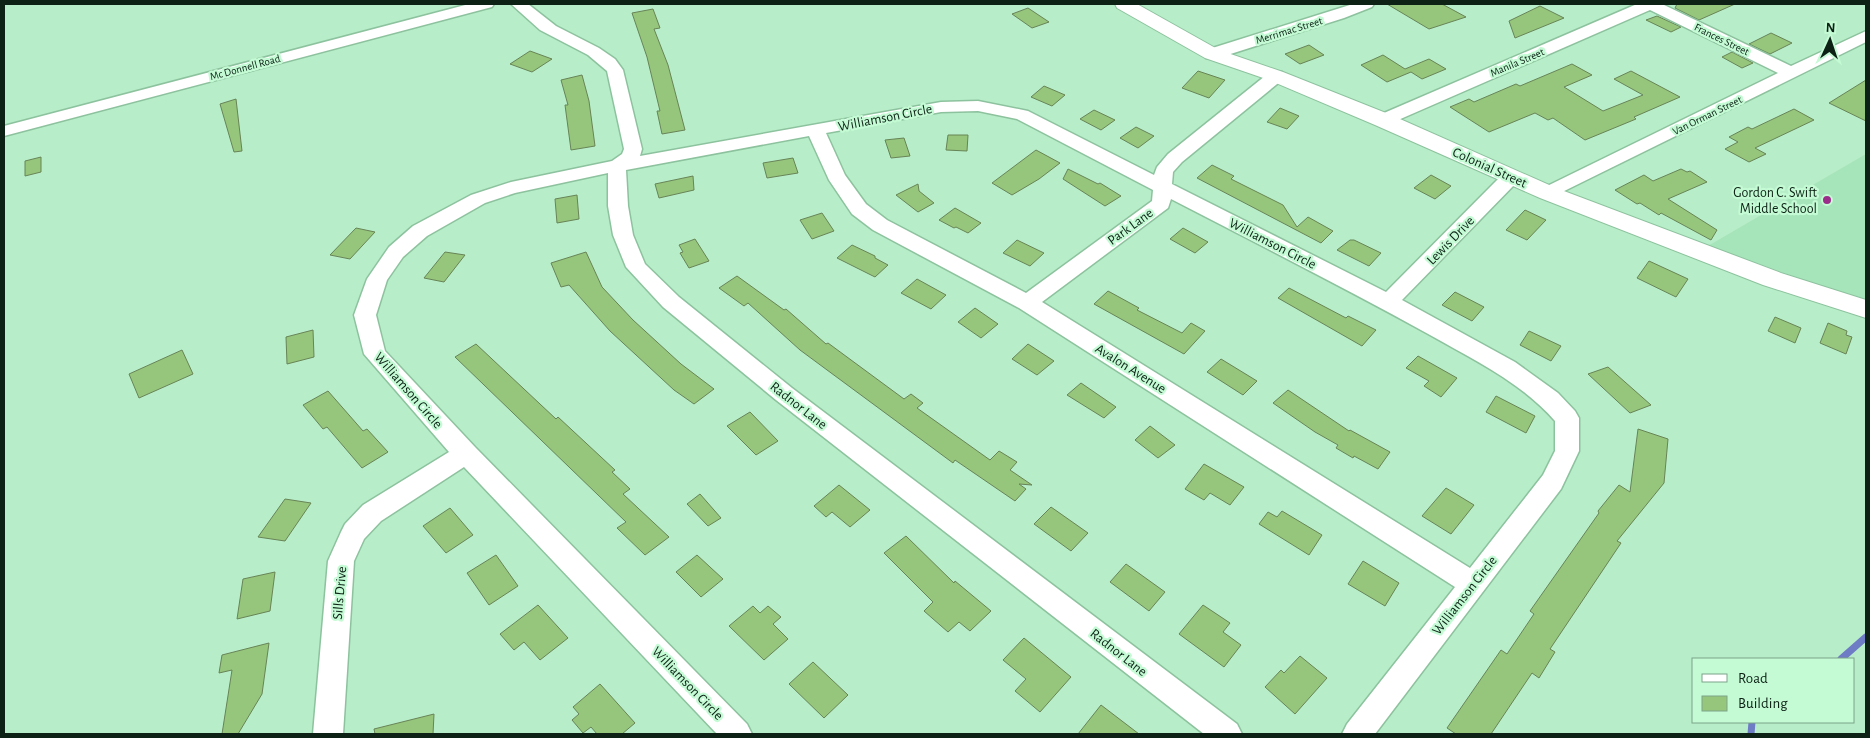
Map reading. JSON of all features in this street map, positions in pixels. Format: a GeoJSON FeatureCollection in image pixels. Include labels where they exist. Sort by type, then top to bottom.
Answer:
{"type":"FeatureCollection","features":[{"type":"Feature","properties":{"kind":"street","name":"Mc Donnell Road"},"geometry":{"type":"LineString","coordinates":[[4,131],[486,4]]}},
{"type":"Feature","properties":{"kind":"street"},"geometry":{"type":"LineString","coordinates":[[519,4],[549,29],[600,55],[609,61],[616,70],[633,149],[630,157],[618,166]]}},
{"type":"Feature","properties":{"kind":"street","name":"Colonial Street"},"geometry":{"type":"LineString","coordinates":[[1124,4],[1212,54],[1276,76],[1383,120],[1548,193],[1772,279],[1866,308]]}},
{"type":"Feature","properties":{"kind":"street"},"geometry":{"type":"LineString","coordinates":[[1319,4],[1338,15]]}},
{"type":"Feature","properties":{"kind":"street","name":"Merrimac Street"},"geometry":{"type":"LineString","coordinates":[[1212,54],[1338,15],[1366,4]]}},
{"type":"Feature","properties":{"kind":"street","name":"Frances Street"},"geometry":{"type":"LineString","coordinates":[[1652,4],[1792,73]]}},
{"type":"Feature","properties":{"kind":"street","name":"Manila Street"},"geometry":{"type":"LineString","coordinates":[[1383,120],[1652,4]]}},
{"type":"Feature","properties":{"kind":"street","name":"Van Orman Street"},"geometry":{"type":"LineString","coordinates":[[1548,193],[1866,36]]}},
{"type":"Feature","properties":{"kind":"street","name":"Park Lane"},"geometry":{"type":"LineString","coordinates":[[1027,302],[1162,204],[1164,171],[1175,158],[1276,76]]}},
{"type":"Feature","properties":{"kind":"street","name":"Williamson Circle"},"geometry":{"type":"LineString","coordinates":[[737,734],[466,454],[375,354],[365,315],[377,279],[396,252],[420,231],[478,199],[511,188],[618,166],[941,107],[978,106],[1000,108],[1022,114],[1388,302],[1507,368],[1550,399],[1567,418],[1567,451],[1552,482],[1357,734]]}},
{"type":"Feature","properties":{"kind":"street","name":"Avalon Avenue"},"geometry":{"type":"LineString","coordinates":[[816,131],[836,176],[859,209],[880,225],[1027,302],[1473,584]]}},
{"type":"Feature","properties":{"kind":"street","name":"Radnor Lane"},"geometry":{"type":"LineString","coordinates":[[618,166],[618,206],[623,235],[636,266],[671,302],[800,406],[1227,734]]}},
{"type":"Feature","properties":{"kind":"street","name":"Lewis Drive"},"geometry":{"type":"LineString","coordinates":[[1388,302],[1511,177]]}},
{"type":"Feature","properties":{"kind":"street","name":"Sills Drive"},"geometry":{"type":"LineString","coordinates":[[328,734],[341,561],[354,532],[372,514],[411,487],[466,454]]}},
{"type":"Feature","properties":{"kind":"shaded area","name":"Gordon C. Swift Middle School"},"geometry":{"type":"Polygon","coordinates":[[[1866,154],[1866,300],[1708,246],[1866,154]]]}},
{"type":"Feature","properties":{"kind":"building"},"geometry":{"type":"Polygon","coordinates":[[[1387,4],[1442,4],[1466,17],[1429,29],[1387,4]]]}},
{"type":"Feature","properties":{"kind":"building"},"geometry":{"type":"Polygon","coordinates":[[[1677,4],[1735,4],[1699,20],[1675,8],[1677,4]]]}},
{"type":"Feature","properties":{"kind":"building"},"geometry":{"type":"Polygon","coordinates":[[[1540,6],[1564,18],[1515,38],[1509,21],[1540,6]]]}},
{"type":"Feature","properties":{"kind":"building"},"geometry":{"type":"Polygon","coordinates":[[[1028,8],[1049,22],[1032,28],[1012,14],[1028,8]]]}},
{"type":"Feature","properties":{"kind":"building"},"geometry":{"type":"Polygon","coordinates":[[[653,9],[660,28],[654,29],[668,65],[685,130],[662,134],[657,111],[660,111],[647,57],[632,13],[653,9]]]}},
{"type":"Feature","properties":{"kind":"building"},"geometry":{"type":"Polygon","coordinates":[[[1657,16],[1681,27],[1671,32],[1646,20],[1657,16]]]}},
{"type":"Feature","properties":{"kind":"building"},"geometry":{"type":"Polygon","coordinates":[[[1771,33],[1792,43],[1770,54],[1749,44],[1771,33]]]}},
{"type":"Feature","properties":{"kind":"building"},"geometry":{"type":"Polygon","coordinates":[[[1309,45],[1324,55],[1300,64],[1285,54],[1309,45]]]}},
{"type":"Feature","properties":{"kind":"building"},"geometry":{"type":"Polygon","coordinates":[[[530,51],[552,59],[532,72],[510,64],[530,51]]]}},
{"type":"Feature","properties":{"kind":"building"},"geometry":{"type":"Polygon","coordinates":[[[1732,52],[1753,63],[1742,68],[1722,57],[1732,52]]]}},
{"type":"Feature","properties":{"kind":"building"},"geometry":{"type":"Polygon","coordinates":[[[1383,55],[1405,69],[1429,59],[1446,69],[1422,79],[1411,72],[1387,82],[1361,65],[1383,55]]]}},
{"type":"Feature","properties":{"kind":"building"},"geometry":{"type":"Polygon","coordinates":[[[1572,64],[1592,75],[1564,87],[1603,111],[1643,95],[1614,79],[1631,71],[1680,97],[1634,117],[1636,119],[1585,140],[1553,118],[1548,120],[1535,113],[1489,132],[1450,107],[1469,99],[1474,102],[1516,84],[1520,86],[1572,64]]]}},
{"type":"Feature","properties":{"kind":"building"},"geometry":{"type":"Polygon","coordinates":[[[1198,71],[1225,80],[1209,98],[1182,88],[1198,71]]]}},
{"type":"Feature","properties":{"kind":"building"},"geometry":{"type":"Polygon","coordinates":[[[582,75],[589,101],[595,146],[571,150],[565,105],[568,105],[561,80],[582,75]]]}},
{"type":"Feature","properties":{"kind":"building"},"geometry":{"type":"Polygon","coordinates":[[[1866,80],[1866,121],[1829,103],[1866,80]]]}},
{"type":"Feature","properties":{"kind":"building"},"geometry":{"type":"Polygon","coordinates":[[[1044,86],[1065,95],[1052,106],[1031,97],[1044,86]]]}},
{"type":"Feature","properties":{"kind":"building"},"geometry":{"type":"Polygon","coordinates":[[[236,99],[242,151],[234,152],[220,104],[236,99]]]}},
{"type":"Feature","properties":{"kind":"building"},"geometry":{"type":"Polygon","coordinates":[[[1280,108],[1299,116],[1287,129],[1267,122],[1280,108]]]}},
{"type":"Feature","properties":{"kind":"building"},"geometry":{"type":"Polygon","coordinates":[[[1794,109],[1814,120],[1755,148],[1766,154],[1749,162],[1725,149],[1738,142],[1729,137],[1748,127],[1752,129],[1794,109]]]}},
{"type":"Feature","properties":{"kind":"building"},"geometry":{"type":"Polygon","coordinates":[[[1094,110],[1115,120],[1101,130],[1080,119],[1094,110]]]}},
{"type":"Feature","properties":{"kind":"building"},"geometry":{"type":"Polygon","coordinates":[[[1136,127],[1154,136],[1138,148],[1120,138],[1136,127]]]}},
{"type":"Feature","properties":{"kind":"building"},"geometry":{"type":"Polygon","coordinates":[[[948,135],[968,135],[967,151],[946,150],[948,135]]]}},
{"type":"Feature","properties":{"kind":"building"},"geometry":{"type":"Polygon","coordinates":[[[904,138],[910,156],[891,158],[885,140],[904,138]]]}},
{"type":"Feature","properties":{"kind":"building"},"geometry":{"type":"Polygon","coordinates":[[[1036,150],[1060,163],[1039,179],[1012,195],[992,183],[1036,150]]]}},
{"type":"Feature","properties":{"kind":"building"},"geometry":{"type":"Polygon","coordinates":[[[41,157],[41,172],[25,176],[25,161],[41,157]]]}},
{"type":"Feature","properties":{"kind":"building"},"geometry":{"type":"Polygon","coordinates":[[[793,158],[798,173],[767,178],[763,163],[793,158]]]}},
{"type":"Feature","properties":{"kind":"building"},"geometry":{"type":"Polygon","coordinates":[[[1212,165],[1234,176],[1231,179],[1283,205],[1297,227],[1308,217],[1333,231],[1321,243],[1197,178],[1212,165]]]}},
{"type":"Feature","properties":{"kind":"building"},"geometry":{"type":"Polygon","coordinates":[[[1068,169],[1098,184],[1100,183],[1121,196],[1105,206],[1063,179],[1068,169]]]}},
{"type":"Feature","properties":{"kind":"building"},"geometry":{"type":"Polygon","coordinates":[[[1681,169],[1687,172],[1690,171],[1707,182],[1668,199],[1717,230],[1711,240],[1661,213],[1659,215],[1640,203],[1637,204],[1615,190],[1644,175],[1653,181],[1681,169]]]}},
{"type":"Feature","properties":{"kind":"building"},"geometry":{"type":"Polygon","coordinates":[[[1431,175],[1451,186],[1435,199],[1414,188],[1431,175]]]}},
{"type":"Feature","properties":{"kind":"building"},"geometry":{"type":"Polygon","coordinates":[[[693,176],[694,190],[659,198],[655,184],[693,176]]]}},
{"type":"Feature","properties":{"kind":"building"},"geometry":{"type":"Polygon","coordinates":[[[918,184],[919,191],[934,203],[918,212],[896,195],[918,184]]]}},
{"type":"Feature","properties":{"kind":"building"},"geometry":{"type":"Polygon","coordinates":[[[577,195],[579,219],[557,223],[555,199],[577,195]]]}},
{"type":"Feature","properties":{"kind":"building"},"geometry":{"type":"Polygon","coordinates":[[[955,208],[981,223],[968,233],[939,220],[955,208]]]}},
{"type":"Feature","properties":{"kind":"building"},"geometry":{"type":"Polygon","coordinates":[[[1525,210],[1546,220],[1527,240],[1506,230],[1525,210]]]}},
{"type":"Feature","properties":{"kind":"building"},"geometry":{"type":"Polygon","coordinates":[[[822,213],[834,231],[812,239],[800,220],[822,213]]]}},
{"type":"Feature","properties":{"kind":"building"},"geometry":{"type":"Polygon","coordinates":[[[356,228],[375,232],[350,259],[330,255],[356,228]]]}},
{"type":"Feature","properties":{"kind":"building"},"geometry":{"type":"Polygon","coordinates":[[[1183,228],[1208,242],[1195,253],[1170,239],[1183,228]]]}},
{"type":"Feature","properties":{"kind":"building"},"geometry":{"type":"Polygon","coordinates":[[[695,239],[709,261],[689,268],[680,253],[683,252],[679,245],[695,239]]]}},
{"type":"Feature","properties":{"kind":"building"},"geometry":{"type":"Polygon","coordinates":[[[1017,240],[1044,253],[1030,266],[1003,253],[1017,240]]]}},
{"type":"Feature","properties":{"kind":"building"},"geometry":{"type":"Polygon","coordinates":[[[1350,240],[1354,240],[1381,253],[1369,266],[1337,250],[1350,240]]]}},
{"type":"Feature","properties":{"kind":"building"},"geometry":{"type":"Polygon","coordinates":[[[852,245],[875,256],[875,258],[888,265],[875,277],[837,258],[852,245]]]}},
{"type":"Feature","properties":{"kind":"building"},"geometry":{"type":"Polygon","coordinates":[[[445,252],[465,255],[444,282],[424,278],[445,252]]]}},
{"type":"Feature","properties":{"kind":"building"},"geometry":{"type":"Polygon","coordinates":[[[586,252],[602,287],[633,320],[681,364],[714,389],[694,404],[674,390],[610,331],[569,285],[561,287],[551,263],[586,252]]]}},
{"type":"Feature","properties":{"kind":"building"},"geometry":{"type":"Polygon","coordinates":[[[1649,261],[1688,279],[1676,297],[1637,278],[1649,261]]]}},
{"type":"Feature","properties":{"kind":"building"},"geometry":{"type":"Polygon","coordinates":[[[737,276],[784,310],[786,309],[826,344],[828,343],[904,399],[911,394],[923,403],[917,408],[990,460],[999,451],[1017,462],[1010,470],[1032,485],[1019,484],[1026,489],[1015,501],[955,460],[953,463],[800,350],[748,303],[744,306],[719,288],[737,276]]]}},
{"type":"Feature","properties":{"kind":"building"},"geometry":{"type":"Polygon","coordinates":[[[917,279],[946,295],[931,309],[901,293],[917,279]]]}},
{"type":"Feature","properties":{"kind":"building"},"geometry":{"type":"Polygon","coordinates":[[[1289,288],[1346,318],[1348,316],[1376,330],[1362,346],[1278,298],[1289,288]]]}},
{"type":"Feature","properties":{"kind":"building"},"geometry":{"type":"Polygon","coordinates":[[[1108,291],[1139,308],[1137,310],[1182,333],[1191,323],[1205,331],[1184,354],[1094,304],[1108,291]]]}},
{"type":"Feature","properties":{"kind":"building"},"geometry":{"type":"Polygon","coordinates":[[[1455,292],[1484,307],[1472,321],[1442,305],[1455,292]]]}},
{"type":"Feature","properties":{"kind":"building"},"geometry":{"type":"Polygon","coordinates":[[[975,308],[998,324],[981,338],[958,322],[975,308]]]}},
{"type":"Feature","properties":{"kind":"building"},"geometry":{"type":"Polygon","coordinates":[[[1775,317],[1801,328],[1795,343],[1768,331],[1775,317]]]}},
{"type":"Feature","properties":{"kind":"building"},"geometry":{"type":"Polygon","coordinates":[[[1828,323],[1847,331],[1846,335],[1852,337],[1846,354],[1820,343],[1828,323]]]}},
{"type":"Feature","properties":{"kind":"building"},"geometry":{"type":"Polygon","coordinates":[[[313,330],[314,357],[287,364],[286,337],[313,330]]]}},
{"type":"Feature","properties":{"kind":"building"},"geometry":{"type":"Polygon","coordinates":[[[1529,331],[1561,346],[1551,361],[1520,345],[1529,331]]]}},
{"type":"Feature","properties":{"kind":"building"},"geometry":{"type":"Polygon","coordinates":[[[476,344],[556,419],[558,417],[615,470],[612,472],[630,489],[623,494],[669,537],[645,555],[617,528],[626,522],[455,357],[476,344]]]}},
{"type":"Feature","properties":{"kind":"building"},"geometry":{"type":"Polygon","coordinates":[[[1028,344],[1054,361],[1037,375],[1012,359],[1028,344]]]}},
{"type":"Feature","properties":{"kind":"building"},"geometry":{"type":"Polygon","coordinates":[[[182,350],[193,374],[139,398],[129,374],[182,350]]]}},
{"type":"Feature","properties":{"kind":"building"},"geometry":{"type":"Polygon","coordinates":[[[1418,356],[1457,378],[1441,397],[1424,386],[1429,381],[1406,368],[1418,356]]]}},
{"type":"Feature","properties":{"kind":"building"},"geometry":{"type":"Polygon","coordinates":[[[1221,359],[1257,381],[1243,395],[1207,372],[1221,359]]]}},
{"type":"Feature","properties":{"kind":"building"},"geometry":{"type":"Polygon","coordinates":[[[1608,367],[1651,405],[1630,413],[1588,374],[1608,367]]]}},
{"type":"Feature","properties":{"kind":"building"},"geometry":{"type":"Polygon","coordinates":[[[1081,383],[1116,407],[1104,418],[1067,395],[1081,383]]]}},
{"type":"Feature","properties":{"kind":"building"},"geometry":{"type":"Polygon","coordinates":[[[1288,390],[1349,431],[1390,452],[1378,469],[1336,448],[1338,445],[1315,432],[1273,403],[1288,390]]]}},
{"type":"Feature","properties":{"kind":"building"},"geometry":{"type":"Polygon","coordinates":[[[328,391],[363,431],[367,429],[388,452],[362,468],[327,427],[323,429],[303,405],[328,391]]]}},
{"type":"Feature","properties":{"kind":"building"},"geometry":{"type":"Polygon","coordinates":[[[1496,396],[1535,416],[1526,433],[1486,412],[1496,396]]]}},
{"type":"Feature","properties":{"kind":"building"},"geometry":{"type":"Polygon","coordinates":[[[750,412],[778,441],[756,455],[727,426],[750,412]]]}},
{"type":"Feature","properties":{"kind":"building"},"geometry":{"type":"Polygon","coordinates":[[[1150,426],[1175,445],[1158,458],[1135,440],[1150,426]]]}},
{"type":"Feature","properties":{"kind":"building"},"geometry":{"type":"Polygon","coordinates":[[[1638,429],[1668,439],[1664,483],[1617,541],[1621,543],[1550,649],[1555,652],[1539,678],[1532,673],[1491,734],[1456,734],[1447,728],[1501,650],[1507,654],[1534,614],[1530,611],[1599,513],[1598,511],[1619,485],[1630,492],[1638,429]]]}},
{"type":"Feature","properties":{"kind":"building"},"geometry":{"type":"Polygon","coordinates":[[[1204,464],[1244,487],[1230,505],[1210,493],[1204,500],[1185,489],[1204,464]]]}},
{"type":"Feature","properties":{"kind":"building"},"geometry":{"type":"Polygon","coordinates":[[[839,485],[870,510],[850,527],[832,512],[826,517],[814,506],[839,485]]]}},
{"type":"Feature","properties":{"kind":"building"},"geometry":{"type":"Polygon","coordinates":[[[1446,488],[1474,505],[1451,534],[1422,516],[1446,488]]]}},
{"type":"Feature","properties":{"kind":"building"},"geometry":{"type":"Polygon","coordinates":[[[700,494],[721,518],[708,526],[687,504],[700,494]]]}},
{"type":"Feature","properties":{"kind":"building"},"geometry":{"type":"Polygon","coordinates":[[[285,499],[311,503],[285,541],[258,537],[285,499]]]}},
{"type":"Feature","properties":{"kind":"building"},"geometry":{"type":"Polygon","coordinates":[[[1051,507],[1088,533],[1071,551],[1034,524],[1051,507]]]}},
{"type":"Feature","properties":{"kind":"building"},"geometry":{"type":"Polygon","coordinates":[[[450,508],[473,535],[446,553],[423,526],[450,508]]]}},
{"type":"Feature","properties":{"kind":"building"},"geometry":{"type":"Polygon","coordinates":[[[1282,511],[1322,535],[1309,555],[1259,524],[1268,512],[1277,517],[1282,511]]]}},
{"type":"Feature","properties":{"kind":"building"},"geometry":{"type":"Polygon","coordinates":[[[906,536],[954,583],[955,581],[991,611],[970,631],[959,622],[948,632],[924,611],[933,602],[884,553],[906,536]]]}},
{"type":"Feature","properties":{"kind":"building"},"geometry":{"type":"Polygon","coordinates":[[[496,555],[518,586],[489,605],[467,573],[496,555]]]}},
{"type":"Feature","properties":{"kind":"building"},"geometry":{"type":"Polygon","coordinates":[[[697,555],[723,579],[701,597],[676,572],[697,555]]]}},
{"type":"Feature","properties":{"kind":"building"},"geometry":{"type":"Polygon","coordinates":[[[1363,561],[1399,583],[1385,606],[1348,584],[1363,561]]]}},
{"type":"Feature","properties":{"kind":"building"},"geometry":{"type":"Polygon","coordinates":[[[1126,564],[1165,592],[1149,611],[1110,582],[1126,564]]]}},
{"type":"Feature","properties":{"kind":"building"},"geometry":{"type":"Polygon","coordinates":[[[275,572],[270,611],[237,619],[243,579],[275,572]]]}},
{"type":"Feature","properties":{"kind":"building"},"geometry":{"type":"Polygon","coordinates":[[[538,605],[568,638],[540,660],[524,642],[514,650],[500,634],[538,605]]]}},
{"type":"Feature","properties":{"kind":"building"},"geometry":{"type":"Polygon","coordinates":[[[1203,605],[1230,623],[1223,632],[1241,645],[1224,667],[1179,634],[1203,605]]]}},
{"type":"Feature","properties":{"kind":"building"},"geometry":{"type":"Polygon","coordinates":[[[753,606],[760,613],[768,606],[781,617],[773,624],[788,639],[764,660],[729,626],[753,606]]]}},
{"type":"Feature","properties":{"kind":"building"},"geometry":{"type":"Polygon","coordinates":[[[1024,638],[1071,677],[1040,712],[1015,691],[1026,679],[1003,660],[1024,638]]]}},
{"type":"Feature","properties":{"kind":"building"},"geometry":{"type":"Polygon","coordinates":[[[269,643],[262,694],[238,734],[222,734],[232,670],[219,673],[222,655],[269,643]]]}},
{"type":"Feature","properties":{"kind":"building"},"geometry":{"type":"Polygon","coordinates":[[[1300,656],[1327,678],[1295,714],[1265,687],[1281,670],[1284,673],[1300,656]]]}},
{"type":"Feature","properties":{"kind":"building"},"geometry":{"type":"Polygon","coordinates":[[[813,662],[848,695],[824,718],[789,684],[813,662]]]}},
{"type":"Feature","properties":{"kind":"building"},"geometry":{"type":"Polygon","coordinates":[[[600,684],[635,723],[622,734],[597,734],[591,727],[583,733],[572,720],[579,714],[573,707],[600,684]]]}},
{"type":"Feature","properties":{"kind":"building"},"geometry":{"type":"Polygon","coordinates":[[[1101,705],[1139,734],[1078,734],[1101,705]]]}},
{"type":"Feature","properties":{"kind":"building"},"geometry":{"type":"Polygon","coordinates":[[[434,714],[433,734],[375,734],[374,729],[434,714]]]}},
{"type":"Feature","properties":{"kind":"waterway"},"geometry":{"type":"LineString","coordinates":[[1842,658],[1866,637]]}},
{"type":"Feature","properties":{"kind":"waterway"},"geometry":{"type":"LineString","coordinates":[[1751,734],[1752,723]]}},
{"type":"Feature","properties":{"kind":"place","name":"Gordon C. Swift Middle School"},"geometry":{"type":"Point","coordinates":[1827,200]}}]}
